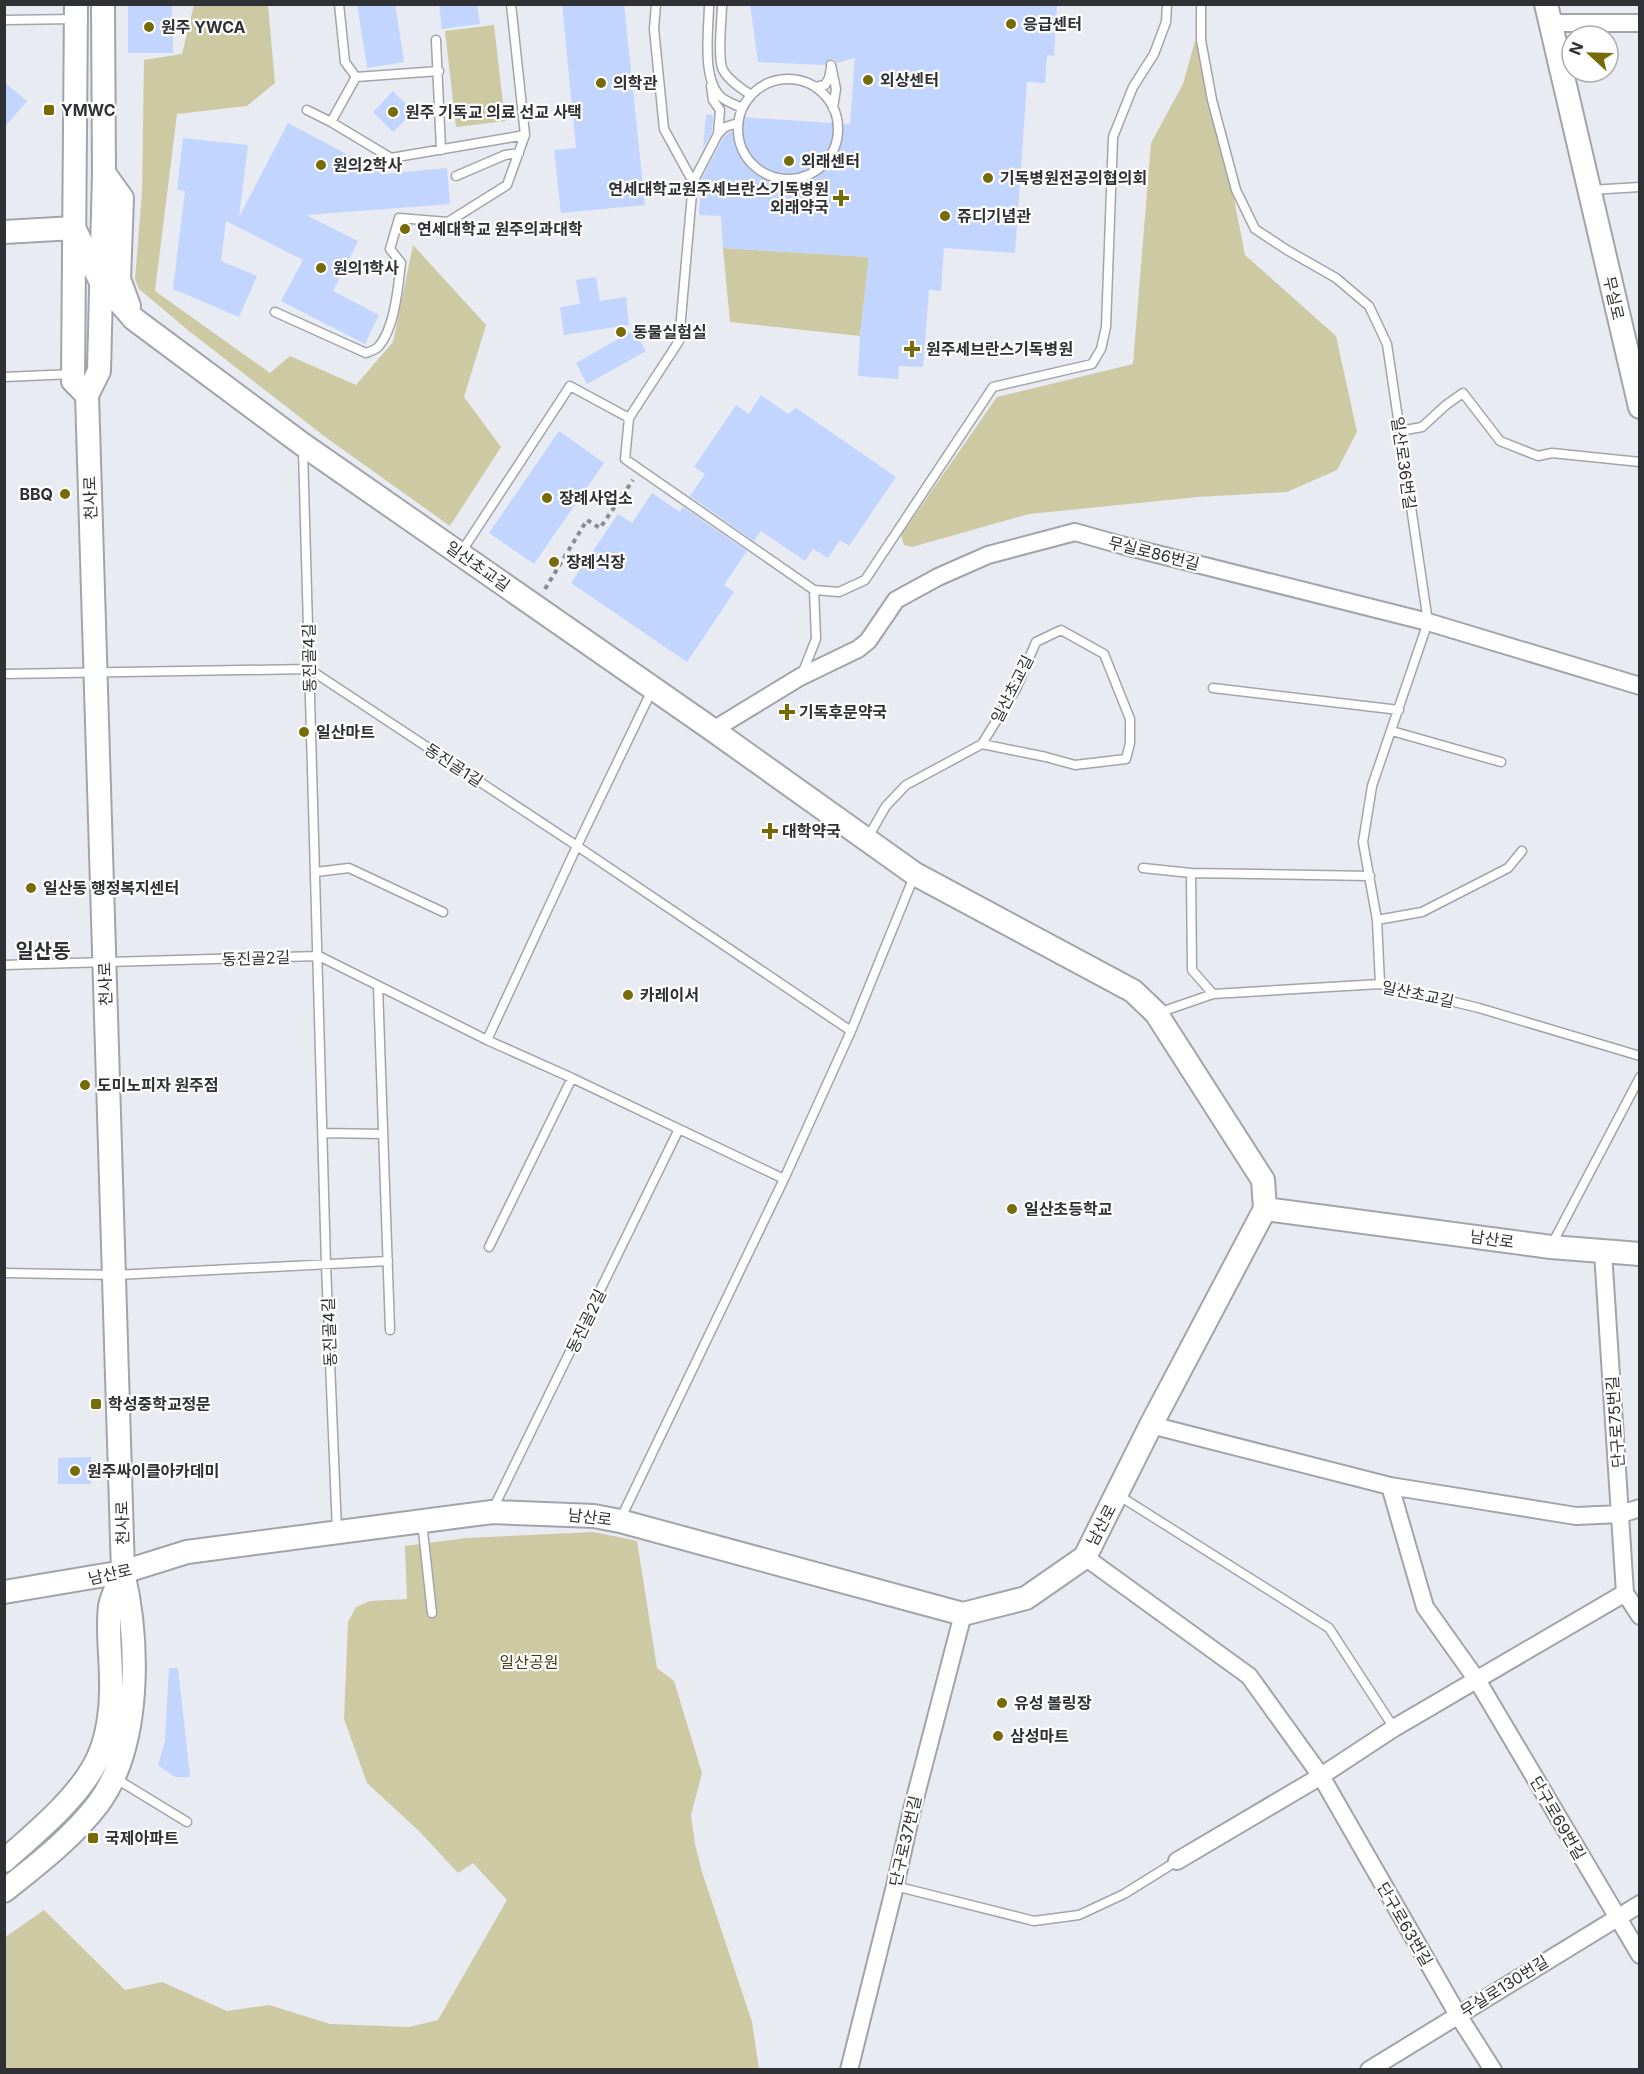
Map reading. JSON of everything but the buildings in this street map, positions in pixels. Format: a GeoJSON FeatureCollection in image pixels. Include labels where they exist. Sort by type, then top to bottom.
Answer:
{"type":"FeatureCollection","features":[{"type":"Feature","properties":{"kind":"street","name":"천사로"},"geometry":{"type":"LineString","coordinates":[[4,1891],[62,1845],[99,1804],[115,1778],[127,1739],[132,1690],[133,1650],[130,1600],[123,1572],[116,1275],[87,395],[99,371],[104,173],[103,4]]}},
{"type":"Feature","properties":{"kind":"street"},"geometry":{"type":"LineString","coordinates":[[76,12],[73,381],[87,395]]}},
{"type":"Feature","properties":{"kind":"street"},"geometry":{"type":"LineString","coordinates":[[1548,14],[1640,23]]}},
{"type":"Feature","properties":{"kind":"street","name":"무실로"},"geometry":{"type":"LineString","coordinates":[[1548,14],[1640,407]]}},
{"type":"Feature","properties":{"kind":"street"},"geometry":{"type":"LineString","coordinates":[[104,173],[122,198],[119,279],[134,319]]}},
{"type":"Feature","properties":{"kind":"street"},"geometry":{"type":"LineString","coordinates":[[4,232],[74,228]]}},
{"type":"Feature","properties":{"kind":"street"},"geometry":{"type":"LineString","coordinates":[[74,228],[100,280]]}},
{"type":"Feature","properties":{"kind":"street","name":"일산초교길"},"geometry":{"type":"LineString","coordinates":[[100,280],[134,319],[303,444],[915,874],[1133,991],[1156,1014],[1263,1180],[1265,1209]]}},
{"type":"Feature","properties":{"kind":"street","name":"무실로86번길"},"geometry":{"type":"LineString","coordinates":[[713,730],[800,677],[858,649],[868,641],[896,600],[938,577],[988,555],[1075,532],[1428,622],[1640,686]]}},
{"type":"Feature","properties":{"kind":"street","name":"남산로"},"geometry":{"type":"LineString","coordinates":[[4,1592],[123,1572],[188,1552],[492,1512],[594,1516],[620,1521],[963,1614],[1026,1599],[1085,1557],[1151,1425],[1265,1209],[1551,1247],[1640,1254]]}},
{"type":"Feature","properties":{"kind":"street","name":"단구로75번길"},"geometry":{"type":"LineString","coordinates":[[1603,1252],[1625,1593]]}},
{"type":"Feature","properties":{"kind":"street"},"geometry":{"type":"LineString","coordinates":[[1151,1425],[1390,1486],[1576,1516],[1621,1514],[1640,1508]]}},
{"type":"Feature","properties":{"kind":"street","name":"단구로69번길"},"geometry":{"type":"LineString","coordinates":[[1390,1486],[1425,1607],[1476,1680],[1640,1955]]}},
{"type":"Feature","properties":{"kind":"street","name":"단구로63번길"},"geometry":{"type":"LineString","coordinates":[[1085,1557],[1249,1676],[1321,1776],[1458,2015],[1493,2070]]}},
{"type":"Feature","properties":{"kind":"street","name":"천사로"},"geometry":{"type":"LineString","coordinates":[[4,1861],[81,1786],[96,1763],[106,1737],[110,1707],[112,1682],[109,1648],[110,1605],[123,1572]]}},
{"type":"Feature","properties":{"kind":"street"},"geometry":{"type":"LineString","coordinates":[[1177,1861],[1321,1776],[1394,1728],[1625,1593],[1640,1616]]}},
{"type":"Feature","properties":{"kind":"street","name":"단구로37번길"},"geometry":{"type":"LineString","coordinates":[[849,2070],[912,1810],[963,1614]]}},
{"type":"Feature","properties":{"kind":"street"},"geometry":{"type":"LineString","coordinates":[[96,1763],[115,1778]]}},
{"type":"Feature","properties":{"kind":"street","name":"무실로130번길"},"geometry":{"type":"LineString","coordinates":[[1369,2070],[1640,1904]]}},
{"type":"Feature","properties":{"kind":"lane"},"geometry":{"type":"LineString","coordinates":[[339,4],[345,62],[356,77]]}},
{"type":"Feature","properties":{"kind":"lane"},"geometry":{"type":"LineString","coordinates":[[275,312],[366,353],[377,349],[387,334],[398,290],[401,263],[390,249],[399,218],[448,222],[507,185],[525,135],[511,4]]}},
{"type":"Feature","properties":{"kind":"lane"},"geometry":{"type":"LineString","coordinates":[[656,4],[654,29],[664,129],[693,182]]}},
{"type":"Feature","properties":{"kind":"lane"},"geometry":{"type":"LineString","coordinates":[[709,4],[709,71],[713,100],[720,110],[718,134]]}},
{"type":"Feature","properties":{"kind":"lane"},"geometry":{"type":"LineString","coordinates":[[722,4],[720,58],[723,70],[738,86],[751,95]]}},
{"type":"Feature","properties":{"kind":"lane"},"geometry":{"type":"LineString","coordinates":[[738,123],[725,127],[718,134],[693,182],[679,341],[629,418],[625,459],[814,590],[839,592],[866,580],[993,387],[1092,364],[1101,349],[1106,327],[1113,137],[1133,87],[1154,54],[1166,22],[1167,4]]}},
{"type":"Feature","properties":{"kind":"lane","name":"일산로36번길"},"geometry":{"type":"LineString","coordinates":[[1200,4],[1201,40],[1208,80],[1236,190],[1256,229],[1336,278],[1369,306],[1387,344],[1428,622],[1372,786],[1363,842],[1377,920],[1380,984]]}},
{"type":"Feature","properties":{"kind":"lane"},"geometry":{"type":"LineString","coordinates":[[4,20],[76,12]]}},
{"type":"Feature","properties":{"kind":"lane"},"geometry":{"type":"LineString","coordinates":[[436,40],[441,150]]}},
{"type":"Feature","properties":{"kind":"lane"},"geometry":{"type":"LineString","coordinates":[[815,87],[825,85],[829,78],[831,65],[836,89],[833,108]]}},
{"type":"Feature","properties":{"kind":"lane"},"geometry":{"type":"LineString","coordinates":[[356,77],[439,71]]}},
{"type":"Feature","properties":{"kind":"lane"},"geometry":{"type":"LineString","coordinates":[[709,71],[714,88],[723,98],[742,108]]}},
{"type":"Feature","properties":{"kind":"lane"},"geometry":{"type":"LineString","coordinates":[[331,122],[356,77]]}},
{"type":"Feature","properties":{"kind":"lane"},"geometry":{"type":"LineString","coordinates":[[792,79],[815,87],[822,92],[833,108],[837,122],[837,139],[831,155],[820,168],[805,176],[788,180],[771,177],[745,156],[739,140],[738,123],[742,108],[751,95],[777,80],[792,79]]}},
{"type":"Feature","properties":{"kind":"lane"},"geometry":{"type":"LineString","coordinates":[[307,110],[391,158],[525,135]]}},
{"type":"Feature","properties":{"kind":"lane"},"geometry":{"type":"LineString","coordinates":[[456,176],[504,155],[519,153]]}},
{"type":"Feature","properties":{"kind":"lane"},"geometry":{"type":"LineString","coordinates":[[1589,190],[1640,187]]}},
{"type":"Feature","properties":{"kind":"lane"},"geometry":{"type":"LineString","coordinates":[[4,377],[73,374]]}},
{"type":"Feature","properties":{"kind":"lane"},"geometry":{"type":"LineString","coordinates":[[460,554],[570,386],[629,418]]}},
{"type":"Feature","properties":{"kind":"lane"},"geometry":{"type":"LineString","coordinates":[[1400,431],[1422,427],[1463,393],[1500,441],[1538,456],[1552,453],[1640,462]]}},
{"type":"Feature","properties":{"kind":"lane","name":"동진골4길"},"geometry":{"type":"LineString","coordinates":[[303,444],[326,1265],[337,1532]]}},
{"type":"Feature","properties":{"kind":"lane"},"geometry":{"type":"LineString","coordinates":[[800,677],[816,639],[814,590]]}},
{"type":"Feature","properties":{"kind":"lane","name":"일산초교길"},"geometry":{"type":"LineString","coordinates":[[867,839],[886,806],[906,785],[982,744],[1016,689],[1036,642],[1061,630],[1104,654],[1130,719],[1130,743],[1126,759],[1075,765],[982,744]]}},
{"type":"Feature","properties":{"kind":"lane"},"geometry":{"type":"LineString","coordinates":[[4,674],[309,669]]}},
{"type":"Feature","properties":{"kind":"lane","name":"동진골1길"},"geometry":{"type":"LineString","coordinates":[[309,669],[851,1031]]}},
{"type":"Feature","properties":{"kind":"lane"},"geometry":{"type":"LineString","coordinates":[[487,1040],[653,688]]}},
{"type":"Feature","properties":{"kind":"lane"},"geometry":{"type":"LineString","coordinates":[[1213,688],[1399,711]]}},
{"type":"Feature","properties":{"kind":"lane"},"geometry":{"type":"LineString","coordinates":[[1392,731],[1501,762]]}},
{"type":"Feature","properties":{"kind":"lane"},"geometry":{"type":"LineString","coordinates":[[1377,920],[1422,912],[1508,868],[1522,851]]}},
{"type":"Feature","properties":{"kind":"lane"},"geometry":{"type":"LineString","coordinates":[[316,872],[350,868],[443,912]]}},
{"type":"Feature","properties":{"kind":"lane"},"geometry":{"type":"LineString","coordinates":[[1143,868],[1191,873],[1370,876]]}},
{"type":"Feature","properties":{"kind":"lane"},"geometry":{"type":"LineString","coordinates":[[1191,873],[1192,970],[1214,994]]}},
{"type":"Feature","properties":{"kind":"lane"},"geometry":{"type":"LineString","coordinates":[[620,1521],[784,1179],[851,1031],[915,874]]}},
{"type":"Feature","properties":{"kind":"lane","name":"동진골2길"},"geometry":{"type":"LineString","coordinates":[[4,965],[319,956],[487,1040],[573,1078],[784,1179]]}},
{"type":"Feature","properties":{"kind":"lane","name":"일산초교길"},"geometry":{"type":"LineString","coordinates":[[1156,1014],[1214,994],[1380,984],[1479,1008],[1640,1056]]}},
{"type":"Feature","properties":{"kind":"lane"},"geometry":{"type":"LineString","coordinates":[[378,986],[390,1330]]}},
{"type":"Feature","properties":{"kind":"lane"},"geometry":{"type":"LineString","coordinates":[[1551,1247],[1640,1077]]}},
{"type":"Feature","properties":{"kind":"lane"},"geometry":{"type":"LineString","coordinates":[[489,1247],[573,1078]]}},
{"type":"Feature","properties":{"kind":"lane","name":"동진골2길"},"geometry":{"type":"LineString","coordinates":[[492,1512],[679,1129]]}},
{"type":"Feature","properties":{"kind":"lane"},"geometry":{"type":"LineString","coordinates":[[323,1133],[383,1134]]}},
{"type":"Feature","properties":{"kind":"lane"},"geometry":{"type":"LineString","coordinates":[[4,1273],[116,1275],[388,1261]]}},
{"type":"Feature","properties":{"kind":"lane","name":"남산로"},"geometry":{"type":"LineString","coordinates":[[1118,1494],[1329,1628],[1394,1728]]}},
{"type":"Feature","properties":{"kind":"lane"},"geometry":{"type":"LineString","coordinates":[[422,1521],[432,1613]]}},
{"type":"Feature","properties":{"kind":"lane"},"geometry":{"type":"LineString","coordinates":[[115,1778],[187,1822]]}},
{"type":"Feature","properties":{"kind":"lane"},"geometry":{"type":"LineString","coordinates":[[895,1886],[1034,1921],[1079,1915],[1124,1894],[1177,1861]]}},
{"type":"Feature","properties":{"kind":"path"},"geometry":{"type":"LineString","coordinates":[[541,595],[587,520],[600,528],[630,483]]}},
{"type":"Feature","properties":{"kind":"green space"},"geometry":{"type":"Polygon","coordinates":[[[194,5],[268,5],[275,83],[247,106],[177,114],[155,291],[270,373],[290,356],[356,385],[393,342],[413,245],[486,325],[464,397],[501,447],[450,526],[324,436],[139,289],[135,279],[142,192],[144,60],[182,54],[194,5]]]}},
{"type":"Feature","properties":{"kind":"green space"},"geometry":{"type":"Polygon","coordinates":[[[494,25],[505,121],[456,127],[445,31],[494,25]]]}},
{"type":"Feature","properties":{"kind":"green space"},"geometry":{"type":"Polygon","coordinates":[[[1195,41],[1209,71],[1245,255],[1336,336],[1357,432],[1337,470],[1287,492],[1198,497],[1029,514],[912,547],[904,545],[901,535],[997,397],[1133,364],[1151,143],[1183,84],[1195,41]]]}},
{"type":"Feature","properties":{"kind":"green space"},"geometry":{"type":"Polygon","coordinates":[[[723,248],[869,257],[860,336],[730,322],[723,248]]]}},
{"type":"Feature","properties":{"kind":"green space","name":"일산공원"},"geometry":{"type":"Polygon","coordinates":[[[594,1532],[637,1541],[657,1668],[674,1681],[702,1773],[691,1815],[695,1844],[702,1872],[752,2022],[759,2069],[5,2069],[4,1938],[44,1910],[125,1990],[162,1982],[227,2011],[269,2005],[330,2024],[409,2027],[438,2020],[507,1900],[473,1863],[458,1873],[419,1831],[367,1783],[344,1719],[348,1622],[356,1607],[370,1601],[407,1599],[405,1546],[466,1538],[594,1532]]]}},
{"type":"Feature","properties":{"kind":"place","name":"응급센터"},"geometry":{"type":"Point","coordinates":[1011,24]}},
{"type":"Feature","properties":{"kind":"place","name":"원주 YWCA"},"geometry":{"type":"Point","coordinates":[149,27]}},
{"type":"Feature","properties":{"kind":"place","name":"외상센터"},"geometry":{"type":"Point","coordinates":[868,80]}},
{"type":"Feature","properties":{"kind":"place","name":"의학관"},"geometry":{"type":"Point","coordinates":[601,83]}},
{"type":"Feature","properties":{"kind":"place","name":"YMWC"},"geometry":{"type":"Point","coordinates":[49,110]}},
{"type":"Feature","properties":{"kind":"place","name":"원주 기독교 의료 선교 사택"},"geometry":{"type":"Point","coordinates":[393,112]}},
{"type":"Feature","properties":{"kind":"place","name":"외래센터"},"geometry":{"type":"Point","coordinates":[789,161]}},
{"type":"Feature","properties":{"kind":"place","name":"원의2학사"},"geometry":{"type":"Point","coordinates":[321,165]}},
{"type":"Feature","properties":{"kind":"place","name":"기독병원전공의협의회"},"geometry":{"type":"Point","coordinates":[988,178]}},
{"type":"Feature","properties":{"kind":"place","name":"연세대학교원주세브란스기독병원 외래약국"},"geometry":{"type":"Point","coordinates":[841,198]}},
{"type":"Feature","properties":{"kind":"place","name":"쥬디기념관"},"geometry":{"type":"Point","coordinates":[945,216]}},
{"type":"Feature","properties":{"kind":"place","name":"연세대학교 원주의과대학"},"geometry":{"type":"Point","coordinates":[405,229]}},
{"type":"Feature","properties":{"kind":"place","name":"원의1학사"},"geometry":{"type":"Point","coordinates":[321,268]}},
{"type":"Feature","properties":{"kind":"place","name":"동물실험실"},"geometry":{"type":"Point","coordinates":[621,332]}},
{"type":"Feature","properties":{"kind":"place","name":"원주세브란스기독병원"},"geometry":{"type":"Point","coordinates":[912,349]}},
{"type":"Feature","properties":{"kind":"place","name":"BBQ"},"geometry":{"type":"Point","coordinates":[65,494]}},
{"type":"Feature","properties":{"kind":"place","name":"장례사업소"},"geometry":{"type":"Point","coordinates":[547,498]}},
{"type":"Feature","properties":{"kind":"place","name":"장례식장"},"geometry":{"type":"Point","coordinates":[554,562]}},
{"type":"Feature","properties":{"kind":"place","name":"기독후문약국"},"geometry":{"type":"Point","coordinates":[787,712]}},
{"type":"Feature","properties":{"kind":"place","name":"일산마트"},"geometry":{"type":"Point","coordinates":[304,732]}},
{"type":"Feature","properties":{"kind":"place","name":"대학약국"},"geometry":{"type":"Point","coordinates":[770,831]}},
{"type":"Feature","properties":{"kind":"place","name":"일산동 행정복지센터"},"geometry":{"type":"Point","coordinates":[31,888]}},
{"type":"Feature","properties":{"kind":"place","name":"카레이서"},"geometry":{"type":"Point","coordinates":[628,995]}},
{"type":"Feature","properties":{"kind":"place","name":"도미노피자 원주점"},"geometry":{"type":"Point","coordinates":[85,1085]}},
{"type":"Feature","properties":{"kind":"place","name":"일산초등학교"},"geometry":{"type":"Point","coordinates":[1012,1209]}},
{"type":"Feature","properties":{"kind":"place","name":"학성중학교정문"},"geometry":{"type":"Point","coordinates":[96,1404]}},
{"type":"Feature","properties":{"kind":"place","name":"원주싸이클아카데미"},"geometry":{"type":"Point","coordinates":[75,1471]}},
{"type":"Feature","properties":{"kind":"place","name":"유성 볼링장"},"geometry":{"type":"Point","coordinates":[1002,1703]}},
{"type":"Feature","properties":{"kind":"place","name":"삼성마트"},"geometry":{"type":"Point","coordinates":[998,1736]}},
{"type":"Feature","properties":{"kind":"place","name":"국제아파트"},"geometry":{"type":"Point","coordinates":[93,1838]}},
{"type":"Feature","properties":{"kind":"district","name":"일산동"},"geometry":{"type":"Point","coordinates":[43,951]}}]}
